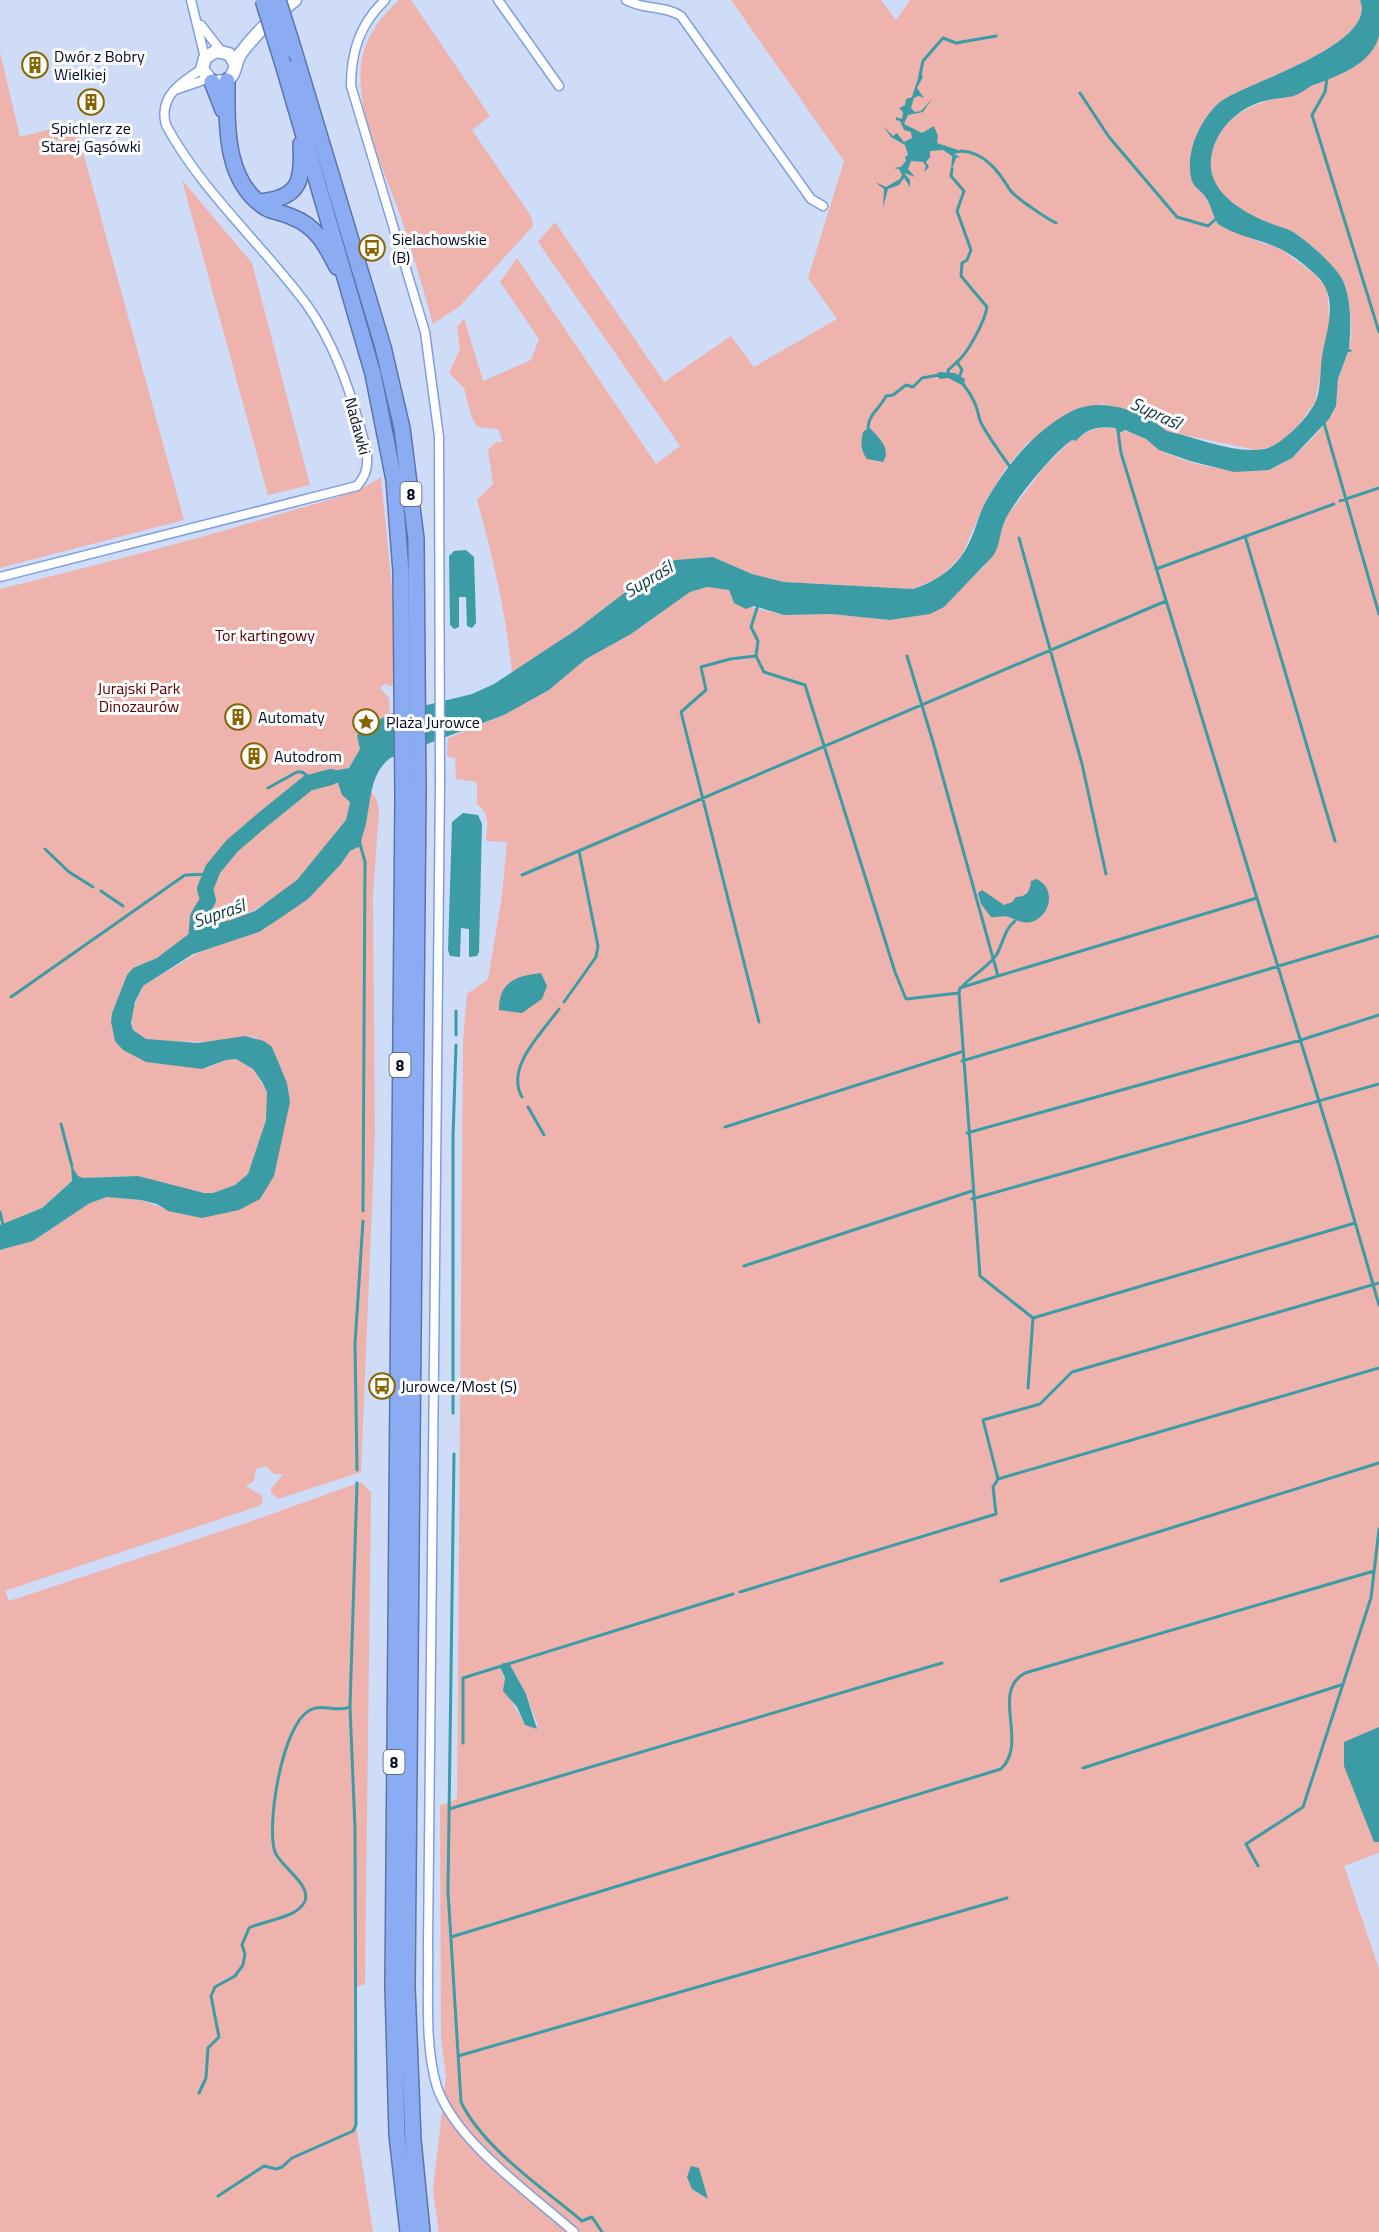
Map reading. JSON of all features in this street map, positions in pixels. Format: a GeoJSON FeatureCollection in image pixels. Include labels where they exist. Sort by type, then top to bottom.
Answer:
{"type":"FeatureCollection","features":[{"type":"Feature","properties":{"kind":"highway","name":"8"},"geometry":{"type":"LineString","coordinates":[[263,0],[373,374],[394,480],[411,674],[418,792],[407,1986],[412,2129],[422,2232]]}},
{"type":"Feature","properties":{"kind":"highway","name":"8"},"geometry":{"type":"LineString","coordinates":[[278,0],[376,320],[402,428],[416,539],[411,674],[403,797],[393,1986],[397,2135],[408,2232]]}},
{"type":"Feature","properties":{"kind":"highway"},"geometry":{"type":"LineString","coordinates":[[211,74],[227,118],[236,174],[244,190],[266,207],[294,217],[313,228],[330,253],[353,300]]}},
{"type":"Feature","properties":{"kind":"highway"},"geometry":{"type":"LineString","coordinates":[[260,202],[278,199],[298,185],[303,168],[299,117]]}},
{"type":"Feature","properties":{"kind":"street"},"geometry":{"type":"LineString","coordinates":[[191,0],[211,74]]}},
{"type":"Feature","properties":{"kind":"street"},"geometry":{"type":"LineString","coordinates":[[211,74],[234,73],[235,63],[254,36],[295,0]]}},
{"type":"Feature","properties":{"kind":"street"},"geometry":{"type":"LineString","coordinates":[[385,0],[363,26],[357,40],[351,69],[351,86],[412,283],[432,370],[439,437],[441,673],[428,1945],[431,2054],[437,2086],[459,2128],[574,2232]]}},
{"type":"Feature","properties":{"kind":"street"},"geometry":{"type":"LineString","coordinates":[[498,0],[559,86]]}},
{"type":"Feature","properties":{"kind":"street"},"geometry":{"type":"LineString","coordinates":[[626,0],[642,6],[663,8],[681,16],[812,199],[823,207]]}},
{"type":"Feature","properties":{"kind":"street"},"geometry":{"type":"LineString","coordinates":[[198,22],[235,63]]}},
{"type":"Feature","properties":{"kind":"street"},"geometry":{"type":"LineString","coordinates":[[211,74],[212,52],[223,51],[254,36]]}},
{"type":"Feature","properties":{"kind":"street","name":"Nadawki"},"geometry":{"type":"LineString","coordinates":[[0,577],[357,486],[364,478],[368,468],[362,433],[333,349],[307,306],[225,207],[171,134],[163,116],[172,91],[211,74]]}},
{"type":"Feature","properties":{"kind":"green space"},"geometry":{"type":"Polygon","coordinates":[[[399,0],[411,0],[490,116],[472,130],[531,216],[533,226],[460,306],[433,324],[400,215],[367,122],[361,84],[361,65],[369,37],[379,21],[399,0]]]}},
{"type":"Feature","properties":{"kind":"green space"},"geometry":{"type":"Polygon","coordinates":[[[731,0],[881,0],[896,20],[910,0],[1360,0],[1360,17],[1350,32],[1330,47],[1220,102],[1201,126],[1192,156],[1194,182],[1206,198],[1218,224],[1262,243],[1280,248],[1317,276],[1327,289],[1330,328],[1315,402],[1297,427],[1271,447],[1256,450],[1170,432],[1132,412],[1103,404],[1027,443],[1006,468],[984,504],[962,555],[939,578],[913,589],[784,582],[752,574],[713,557],[675,560],[649,574],[576,630],[512,673],[498,586],[477,500],[493,484],[488,450],[496,442],[503,442],[498,429],[477,427],[471,415],[464,388],[449,373],[460,349],[457,327],[464,318],[483,381],[531,360],[539,339],[500,282],[517,258],[656,464],[680,446],[538,242],[555,222],[664,382],[731,336],[754,367],[837,319],[808,278],[844,161],[731,0]]]}},
{"type":"Feature","properties":{"kind":"green space"},"geometry":{"type":"Polygon","coordinates":[[[1379,35],[1379,1853],[1344,1866],[1379,1969],[1379,2232],[439,2232],[433,2190],[446,2076],[441,2039],[440,1806],[457,1799],[463,1041],[467,994],[488,979],[502,895],[507,842],[486,841],[487,821],[484,812],[477,804],[477,782],[456,779],[455,758],[447,756],[448,738],[504,715],[549,690],[586,659],[631,634],[690,592],[707,587],[729,590],[734,603],[784,615],[831,614],[890,620],[930,614],[984,567],[1007,516],[1045,466],[1072,440],[1076,441],[1092,430],[1119,429],[1146,439],[1158,449],[1172,456],[1216,468],[1262,470],[1275,467],[1290,459],[1315,435],[1335,408],[1338,381],[1351,338],[1348,299],[1336,271],[1308,243],[1293,232],[1247,212],[1223,194],[1215,182],[1211,169],[1212,154],[1216,140],[1223,129],[1242,112],[1267,101],[1295,94],[1340,74],[1359,62],[1374,46],[1379,35]],[[509,1663],[500,1667],[512,1702],[525,1725],[538,1726],[526,1694],[509,1663]]]}},
{"type":"Feature","properties":{"kind":"green space"},"geometry":{"type":"Polygon","coordinates":[[[0,52],[20,137],[75,123],[184,520],[0,568],[0,52]]]}},
{"type":"Feature","properties":{"kind":"green space"},"geometry":{"type":"Polygon","coordinates":[[[182,180],[252,263],[310,485],[268,495],[182,180]]]}},
{"type":"Feature","properties":{"kind":"green space"},"geometry":{"type":"Polygon","coordinates":[[[381,477],[393,598],[395,687],[385,684],[380,688],[389,698],[390,714],[383,717],[358,740],[360,749],[349,768],[333,781],[338,783],[350,802],[346,820],[323,852],[287,890],[243,917],[194,932],[157,958],[133,968],[127,975],[112,1013],[111,1022],[115,1041],[207,1068],[226,1060],[236,1059],[253,1069],[267,1092],[268,1106],[263,1133],[248,1174],[236,1185],[213,1193],[191,1192],[138,1176],[83,1178],[68,1184],[42,1208],[0,1225],[0,589],[177,543],[321,502],[370,484],[381,477]]]}},
{"type":"Feature","properties":{"kind":"green space"},"geometry":{"type":"Polygon","coordinates":[[[370,790],[377,800],[379,810],[373,896],[375,1134],[361,1472],[278,1499],[271,1493],[271,1489],[283,1474],[273,1474],[267,1466],[256,1469],[254,1481],[246,1486],[261,1495],[263,1502],[259,1506],[5,1591],[9,1601],[249,1522],[361,1482],[371,1492],[365,1984],[356,1987],[356,2125],[373,2232],[0,2232],[0,1250],[33,1241],[90,1203],[107,1197],[141,1200],[177,1213],[274,1176],[287,1083],[272,1047],[255,1037],[211,1042],[155,1041],[140,1037],[133,1030],[131,1014],[143,986],[206,948],[259,932],[321,885],[350,851],[358,848],[367,819],[370,790]]]}},
{"type":"Feature","properties":{"kind":"water","name":"Supraśl"},"geometry":{"type":"Polygon","coordinates":[[[1360,0],[1379,0],[1379,36],[1369,55],[1351,68],[1296,95],[1259,103],[1241,112],[1220,134],[1212,153],[1211,168],[1215,182],[1223,193],[1247,212],[1293,232],[1308,243],[1337,271],[1345,285],[1349,303],[1349,349],[1353,351],[1348,352],[1338,379],[1336,406],[1329,419],[1292,458],[1269,470],[1234,472],[1190,461],[1159,450],[1146,439],[1125,430],[1119,433],[1115,428],[1094,429],[1084,433],[1076,441],[1072,440],[1045,465],[1006,518],[993,556],[944,607],[930,614],[890,620],[831,614],[784,615],[754,606],[746,609],[734,603],[729,590],[707,587],[690,592],[631,634],[586,659],[549,690],[504,715],[390,758],[375,778],[361,846],[350,851],[308,899],[259,932],[193,954],[143,986],[135,1002],[131,1023],[133,1030],[146,1039],[198,1043],[245,1036],[264,1041],[272,1047],[287,1083],[290,1102],[274,1176],[260,1199],[239,1210],[202,1218],[168,1211],[157,1204],[141,1200],[107,1197],[90,1203],[33,1241],[0,1250],[0,1225],[42,1208],[72,1181],[71,1165],[78,1176],[83,1178],[138,1176],[204,1193],[213,1193],[235,1185],[248,1174],[266,1120],[267,1092],[253,1069],[236,1059],[226,1060],[202,1069],[146,1062],[123,1050],[115,1041],[111,1022],[112,1013],[127,975],[133,968],[157,958],[198,927],[231,920],[255,911],[297,880],[346,820],[350,802],[342,795],[338,783],[312,783],[310,777],[349,768],[360,749],[357,736],[359,730],[390,714],[472,694],[494,684],[576,630],[649,574],[675,560],[713,557],[752,574],[784,582],[913,589],[922,586],[939,577],[960,558],[972,536],[985,503],[1021,451],[1056,420],[1080,408],[1101,405],[1122,408],[1152,420],[1168,431],[1217,445],[1241,449],[1271,447],[1295,429],[1309,413],[1317,398],[1330,315],[1328,294],[1317,276],[1292,256],[1276,247],[1218,224],[1206,198],[1192,181],[1190,160],[1200,127],[1220,102],[1330,47],[1350,32],[1360,17],[1360,0]]]}},
{"type":"Feature","properties":{"kind":"water"},"geometry":{"type":"Polygon","coordinates":[[[920,72],[923,77],[917,88],[924,98],[919,96],[914,98],[911,108],[915,112],[921,111],[932,99],[923,112],[908,115],[904,124],[922,133],[934,126],[938,136],[937,143],[964,152],[954,154],[960,157],[956,158],[951,172],[952,156],[943,150],[930,151],[930,157],[926,162],[929,167],[924,172],[926,166],[923,162],[911,161],[908,169],[915,177],[904,173],[910,180],[910,187],[904,178],[899,185],[888,189],[883,208],[884,189],[875,182],[886,187],[900,179],[902,175],[899,169],[893,168],[901,167],[908,155],[905,145],[891,137],[883,126],[893,136],[897,133],[904,142],[912,138],[911,132],[904,130],[896,117],[902,119],[903,112],[899,108],[905,105],[906,99],[912,97],[920,72]]]}},
{"type":"Feature","properties":{"kind":"water"},"geometry":{"type":"Polygon","coordinates":[[[939,372],[955,373],[965,379],[964,386],[948,378],[940,379],[936,375],[939,372]]]}},
{"type":"Feature","properties":{"kind":"water"},"geometry":{"type":"Polygon","coordinates":[[[869,427],[885,447],[883,462],[867,459],[863,452],[863,432],[869,427]]]}},
{"type":"Feature","properties":{"kind":"water"},"geometry":{"type":"Polygon","coordinates":[[[466,550],[474,557],[476,623],[472,628],[467,626],[466,597],[459,597],[459,627],[454,629],[450,625],[449,556],[454,551],[466,550]]]}},
{"type":"Feature","properties":{"kind":"water"},"geometry":{"type":"Polygon","coordinates":[[[463,813],[478,815],[482,824],[479,952],[477,956],[469,957],[469,929],[461,928],[460,957],[450,956],[448,950],[452,822],[463,813]]]}},
{"type":"Feature","properties":{"kind":"water"},"geometry":{"type":"Polygon","coordinates":[[[1036,879],[1047,888],[1049,895],[1047,908],[1038,919],[1022,922],[1007,916],[991,917],[981,904],[978,893],[982,890],[1004,905],[1012,902],[1016,897],[1025,895],[1030,888],[1031,881],[1036,879]]]}},
{"type":"Feature","properties":{"kind":"water"},"geometry":{"type":"Polygon","coordinates":[[[541,973],[547,986],[542,999],[522,1013],[499,1010],[502,993],[510,982],[523,976],[541,973]]]}},
{"type":"Feature","properties":{"kind":"water"},"geometry":{"type":"Polygon","coordinates":[[[503,1663],[509,1663],[526,1694],[537,1729],[525,1725],[517,1707],[503,1691],[505,1678],[500,1667],[503,1663]]]}},
{"type":"Feature","properties":{"kind":"water"},"geometry":{"type":"Polygon","coordinates":[[[1379,1727],[1379,1842],[1374,1842],[1344,1766],[1344,1742],[1379,1727]]]}},
{"type":"Feature","properties":{"kind":"water"},"geometry":{"type":"Polygon","coordinates":[[[691,2166],[699,2168],[708,2199],[692,2189],[687,2177],[691,2166]]]}},
{"type":"Feature","properties":{"kind":"waterway"},"geometry":{"type":"LineString","coordinates":[[920,75],[923,61],[943,38],[956,43],[996,36]]}},
{"type":"Feature","properties":{"kind":"waterway"},"geometry":{"type":"LineString","coordinates":[[1327,78],[1325,92],[1312,115],[1379,332]]}},
{"type":"Feature","properties":{"kind":"waterway"},"geometry":{"type":"LineString","coordinates":[[1080,93],[1109,137],[1177,217],[1208,226],[1217,218]]}},
{"type":"Feature","properties":{"kind":"waterway"},"geometry":{"type":"LineString","coordinates":[[961,151],[970,152],[984,159],[1001,176],[1013,194],[1056,223]]}},
{"type":"Feature","properties":{"kind":"waterway"},"geometry":{"type":"LineString","coordinates":[[952,169],[951,176],[964,191],[957,211],[971,250],[967,260],[962,263],[961,276],[987,307],[975,336],[957,362],[962,370],[959,377]]}},
{"type":"Feature","properties":{"kind":"waterway"},"geometry":{"type":"LineString","coordinates":[[949,376],[948,370],[957,362]]}},
{"type":"Feature","properties":{"kind":"waterway"},"geometry":{"type":"LineString","coordinates":[[868,427],[871,418],[886,396],[893,395],[906,385],[913,387],[922,378],[939,375]]}},
{"type":"Feature","properties":{"kind":"waterway"},"geometry":{"type":"LineString","coordinates":[[963,384],[977,408],[983,427],[1010,467]]}},
{"type":"Feature","properties":{"kind":"waterway"},"geometry":{"type":"LineString","coordinates":[[1324,423],[1379,614]]}},
{"type":"Feature","properties":{"kind":"waterway"},"geometry":{"type":"LineString","coordinates":[[1120,428],[1118,431],[1121,453],[1337,1160],[1379,1305]]}},
{"type":"Feature","properties":{"kind":"waterway"},"geometry":{"type":"LineString","coordinates":[[1340,501],[1379,488]]}},
{"type":"Feature","properties":{"kind":"waterway"},"geometry":{"type":"LineString","coordinates":[[1156,569],[1334,504]]}},
{"type":"Feature","properties":{"kind":"waterway"},"geometry":{"type":"LineString","coordinates":[[1245,536],[1335,841]]}},
{"type":"Feature","properties":{"kind":"waterway"},"geometry":{"type":"LineString","coordinates":[[1019,538],[1082,764],[1106,874]]}},
{"type":"Feature","properties":{"kind":"waterway"},"geometry":{"type":"LineString","coordinates":[[522,875],[1166,601]]}},
{"type":"Feature","properties":{"kind":"waterway"},"geometry":{"type":"LineString","coordinates":[[758,605],[751,627],[758,641],[756,656],[730,659],[701,667],[706,690],[681,712],[759,1022]]}},
{"type":"Feature","properties":{"kind":"waterway"},"geometry":{"type":"LineString","coordinates":[[756,656],[764,672],[805,685],[895,972],[906,999],[959,993]]}},
{"type":"Feature","properties":{"kind":"waterway"},"geometry":{"type":"LineString","coordinates":[[907,656],[998,976],[960,988],[959,993],[980,1276],[1033,1318]]}},
{"type":"Feature","properties":{"kind":"waterway"},"geometry":{"type":"LineString","coordinates":[[268,788],[297,772],[302,772],[312,779]]}},
{"type":"Feature","properties":{"kind":"waterway","name":"Supraśl"},"geometry":{"type":"LineString","coordinates":[[196,941],[198,917],[208,900],[205,889],[213,869],[232,846],[308,783],[331,777]]}},
{"type":"Feature","properties":{"kind":"waterway"},"geometry":{"type":"LineString","coordinates":[[360,844],[365,862],[363,1211]]}},
{"type":"Feature","properties":{"kind":"waterway"},"geometry":{"type":"LineString","coordinates":[[45,849],[69,872],[93,887]]}},
{"type":"Feature","properties":{"kind":"waterway"},"geometry":{"type":"LineString","coordinates":[[564,1002],[596,957],[598,946],[579,851]]}},
{"type":"Feature","properties":{"kind":"waterway"},"geometry":{"type":"LineString","coordinates":[[11,997],[185,875],[211,874]]}},
{"type":"Feature","properties":{"kind":"waterway"},"geometry":{"type":"LineString","coordinates":[[101,891],[123,906]]}},
{"type":"Feature","properties":{"kind":"waterway"},"geometry":{"type":"LineString","coordinates":[[998,976],[1257,898]]}},
{"type":"Feature","properties":{"kind":"waterway"},"geometry":{"type":"LineString","coordinates":[[962,987],[994,958],[1006,932],[1015,921]]}},
{"type":"Feature","properties":{"kind":"waterway"},"geometry":{"type":"LineString","coordinates":[[962,1061],[1379,936]]}},
{"type":"Feature","properties":{"kind":"waterway"},"geometry":{"type":"LineString","coordinates":[[522,1097],[518,1086],[518,1074],[522,1062],[535,1039],[559,1009]]}},
{"type":"Feature","properties":{"kind":"waterway"},"geometry":{"type":"LineString","coordinates":[[456,1011],[456,1035]]}},
{"type":"Feature","properties":{"kind":"waterway"},"geometry":{"type":"LineString","coordinates":[[967,1133],[1301,1040],[1379,1015]]}},
{"type":"Feature","properties":{"kind":"waterway"},"geometry":{"type":"LineString","coordinates":[[453,1413],[453,1137],[456,1045]]}},
{"type":"Feature","properties":{"kind":"waterway"},"geometry":{"type":"LineString","coordinates":[[725,1127],[961,1052]]}},
{"type":"Feature","properties":{"kind":"waterway"},"geometry":{"type":"LineString","coordinates":[[972,1199],[1379,1084]]}},
{"type":"Feature","properties":{"kind":"waterway"},"geometry":{"type":"LineString","coordinates":[[528,1107],[544,1135]]}},
{"type":"Feature","properties":{"kind":"waterway"},"geometry":{"type":"LineString","coordinates":[[61,1124],[72,1166]]}},
{"type":"Feature","properties":{"kind":"waterway"},"geometry":{"type":"LineString","coordinates":[[744,1266],[972,1191]]}},
{"type":"Feature","properties":{"kind":"waterway"},"geometry":{"type":"LineString","coordinates":[[0,1212],[3,1225]]}},
{"type":"Feature","properties":{"kind":"waterway"},"geometry":{"type":"LineString","coordinates":[[357,1470],[355,1344],[363,1221]]}},
{"type":"Feature","properties":{"kind":"waterway"},"geometry":{"type":"LineString","coordinates":[[1028,1388],[1033,1318],[1355,1223]]}},
{"type":"Feature","properties":{"kind":"waterway"},"geometry":{"type":"LineString","coordinates":[[998,1479],[983,1420],[1040,1404],[1072,1372],[1379,1283]]}},
{"type":"Feature","properties":{"kind":"waterway"},"geometry":{"type":"LineString","coordinates":[[740,1592],[996,1514],[993,1487],[998,1479],[1379,1368]]}},
{"type":"Feature","properties":{"kind":"waterway"},"geometry":{"type":"LineString","coordinates":[[454,1454],[448,1891],[461,2102],[484,2135],[515,2166],[582,2221],[592,2217],[602,2232]]}},
{"type":"Feature","properties":{"kind":"waterway"},"geometry":{"type":"LineString","coordinates":[[1001,1581],[1379,1463]]}},
{"type":"Feature","properties":{"kind":"waterway"},"geometry":{"type":"LineString","coordinates":[[199,2093],[206,2078],[208,2048],[219,2037],[211,1996],[215,1987],[235,1976],[243,1965],[245,1954],[242,1945],[249,1928],[295,1912],[305,1901],[304,1888],[275,1852],[273,1839],[275,1799],[284,1754],[291,1734],[300,1719],[315,1708],[345,1709],[350,1707],[357,1483]]}},
{"type":"Feature","properties":{"kind":"waterway"},"geometry":{"type":"LineString","coordinates":[[1258,1866],[1246,1844],[1303,1807],[1371,1598],[1379,1529]]}},
{"type":"Feature","properties":{"kind":"waterway"},"geometry":{"type":"LineString","coordinates":[[451,1937],[1001,1769],[1009,1758],[1012,1745],[1010,1692],[1015,1681],[1025,1673],[1374,1571]]}},
{"type":"Feature","properties":{"kind":"waterway"},"geometry":{"type":"LineString","coordinates":[[463,1743],[463,1678],[733,1594]]}},
{"type":"Feature","properties":{"kind":"waterway"},"geometry":{"type":"LineString","coordinates":[[449,1809],[942,1663]]}},
{"type":"Feature","properties":{"kind":"waterway"},"geometry":{"type":"LineString","coordinates":[[1083,1768],[1341,1685]]}},
{"type":"Feature","properties":{"kind":"waterway"},"geometry":{"type":"LineString","coordinates":[[218,2196],[264,2166],[276,2169],[282,2167],[292,2158],[353,2131],[356,2125],[355,1828],[350,1707]]}},
{"type":"Feature","properties":{"kind":"waterway"},"geometry":{"type":"LineString","coordinates":[[458,2056],[1007,1898]]}},
{"type":"Feature","properties":{"kind":"place","name":"Dwór z Bobry Wielkiej"},"geometry":{"type":"Point","coordinates":[35,65]}},
{"type":"Feature","properties":{"kind":"place","name":"Spichlerz ze Starej Gąsówki"},"geometry":{"type":"Point","coordinates":[91,102]}},
{"type":"Feature","properties":{"kind":"place","name":"Sielachowskie (B)"},"geometry":{"type":"Point","coordinates":[372,248]}},
{"type":"Feature","properties":{"kind":"place","name":"Automaty"},"geometry":{"type":"Point","coordinates":[238,717]}},
{"type":"Feature","properties":{"kind":"place","name":"Plaża Jurowce"},"geometry":{"type":"Point","coordinates":[366,722]}},
{"type":"Feature","properties":{"kind":"place","name":"Autodrom"},"geometry":{"type":"Point","coordinates":[254,756]}},
{"type":"Feature","properties":{"kind":"place","name":"Jurowce/Most (S)"},"geometry":{"type":"Point","coordinates":[382,1386]}},
{"type":"Feature","properties":{"kind":"park label","name":"Tor kartingowy"},"geometry":{"type":"Point","coordinates":[265,635]}},
{"type":"Feature","properties":{"kind":"park label","name":"Jurajski Park Dinozaurów"},"geometry":{"type":"Point","coordinates":[139,697]}}]}
